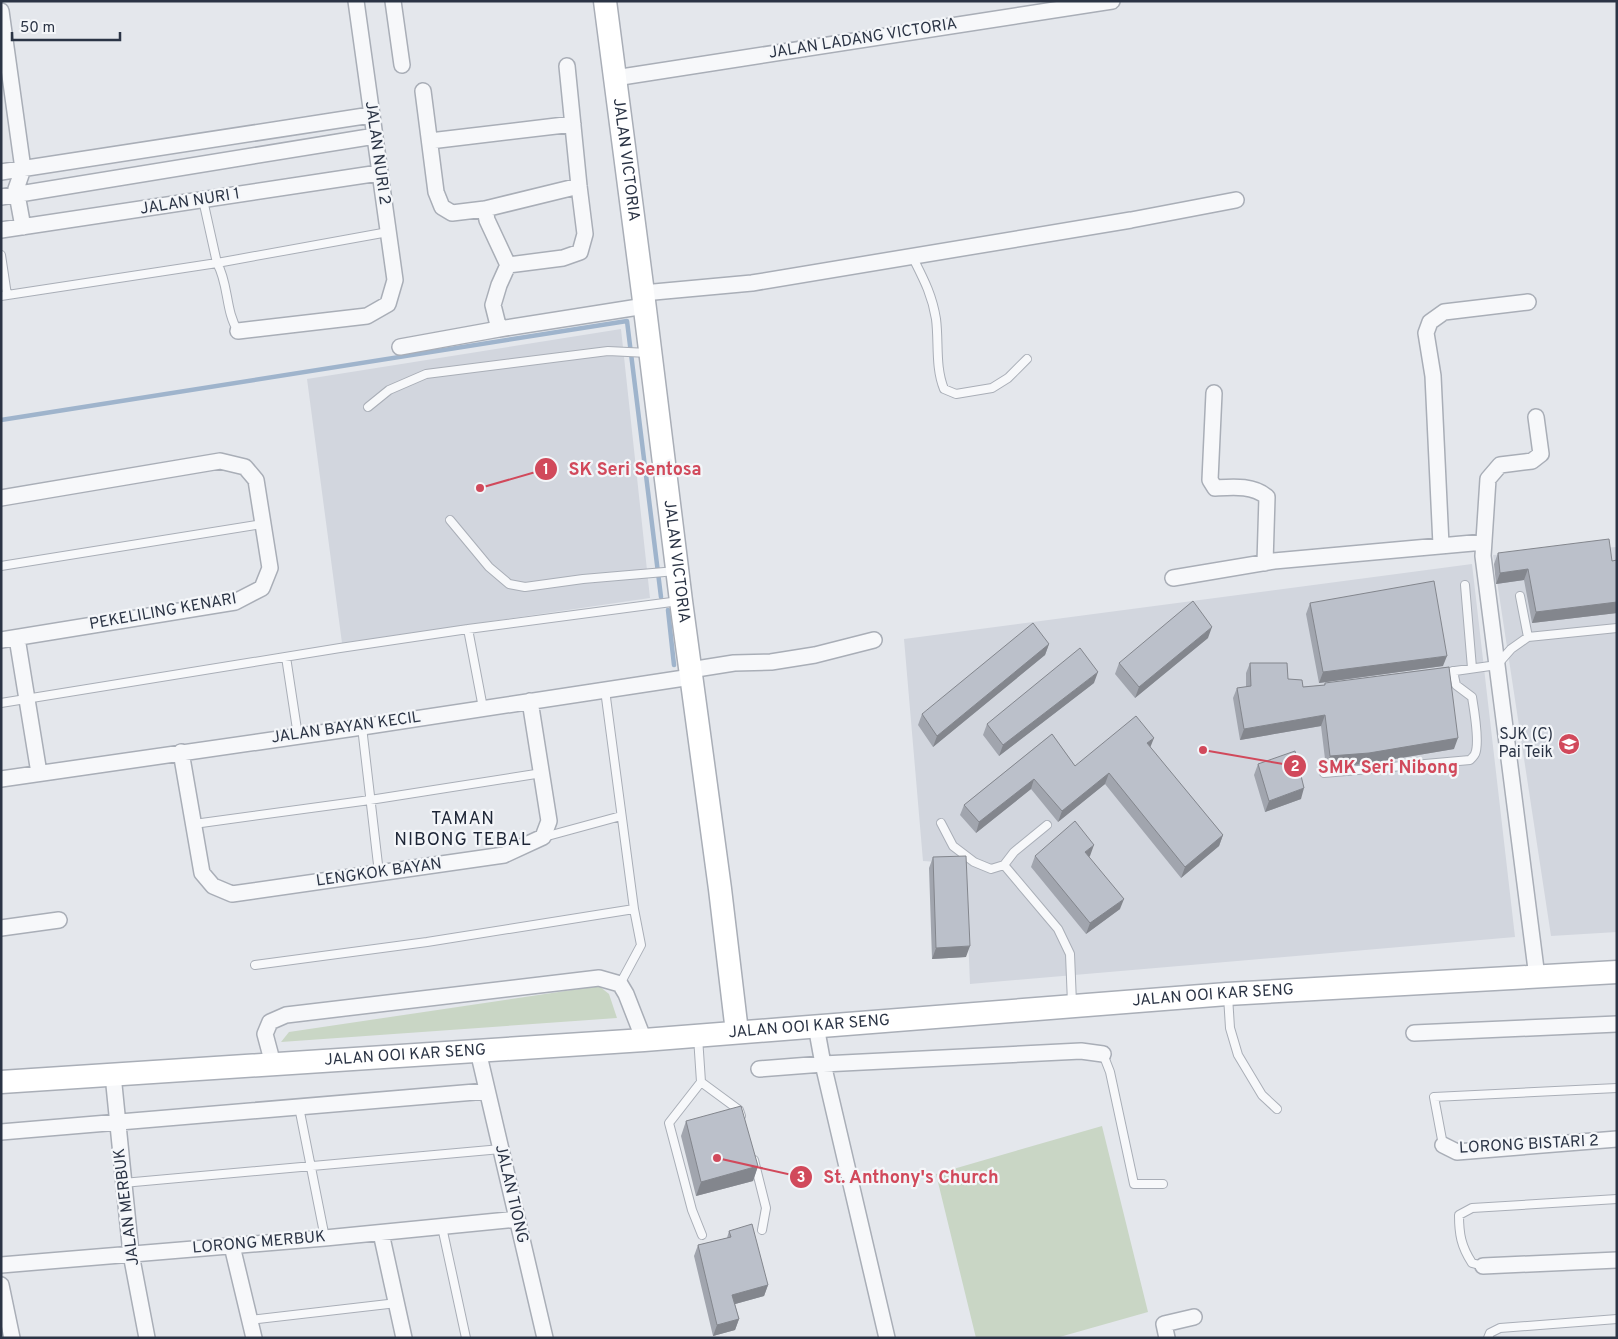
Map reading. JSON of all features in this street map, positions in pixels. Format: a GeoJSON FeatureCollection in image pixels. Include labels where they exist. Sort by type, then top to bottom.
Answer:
{"type":"FeatureCollection","features":[{"type":"Feature","properties":{"kind":"main road","name":"JALAN VICTORIA"},"geometry":{"type":"LineString","coordinates":[[605,1],[644,299],[644,353],[671,571],[681,601],[720,889],[737,1032]]}},
{"type":"Feature","properties":{"kind":"main road","name":"JALAN OOI KAR SENG"},"geometry":{"type":"LineString","coordinates":[[1,1082],[644,1040],[1228,994],[1617,972]]}},
{"type":"Feature","properties":{"kind":"street","name":"JALAN NURI 2"},"geometry":{"type":"LineString","coordinates":[[238,331],[367,316],[388,304],[394,280],[356,1]]}},
{"type":"Feature","properties":{"kind":"street"},"geometry":{"type":"LineString","coordinates":[[393,1],[402,64]]}},
{"type":"Feature","properties":{"kind":"street","name":"JALAN LADANG VICTORIA"},"geometry":{"type":"LineString","coordinates":[[615,78],[1112,1]]}},
{"type":"Feature","properties":{"kind":"street"},"geometry":{"type":"LineString","coordinates":[[1,11],[23,169],[16,192],[22,227]]}},
{"type":"Feature","properties":{"kind":"street"},"geometry":{"type":"LineString","coordinates":[[508,265],[563,258],[580,252],[585,234],[567,66]]}},
{"type":"Feature","properties":{"kind":"street"},"geometry":{"type":"LineString","coordinates":[[423,91],[436,192],[442,207],[452,213],[485,209],[579,186]]}},
{"type":"Feature","properties":{"kind":"street"},"geometry":{"type":"LineString","coordinates":[[16,192],[1,173],[371,115]]}},
{"type":"Feature","properties":{"kind":"street"},"geometry":{"type":"LineString","coordinates":[[430,141],[573,124]]}},
{"type":"Feature","properties":{"kind":"street"},"geometry":{"type":"LineString","coordinates":[[1,197],[16,192],[374,136]]}},
{"type":"Feature","properties":{"kind":"street","name":"JALAN NURI 1"},"geometry":{"type":"LineString","coordinates":[[1,230],[379,173]]}},
{"type":"Feature","properties":{"kind":"street"},"geometry":{"type":"LineString","coordinates":[[400,347],[644,299],[1131,220],[1236,200]]}},
{"type":"Feature","properties":{"kind":"street"},"geometry":{"type":"LineString","coordinates":[[485,209],[487,220],[508,265],[493,305],[499,329]]}},
{"type":"Feature","properties":{"kind":"street"},"geometry":{"type":"LineString","coordinates":[[1441,545],[1433,376],[1426,333],[1430,322],[1444,312],[1528,302]]}},
{"type":"Feature","properties":{"kind":"street"},"geometry":{"type":"LineString","coordinates":[[1214,393],[1210,480],[1215,488],[1230,487],[1259,490],[1267,496],[1265,563]]}},
{"type":"Feature","properties":{"kind":"street"},"geometry":{"type":"LineString","coordinates":[[1536,417],[1541,454],[1532,462],[1500,465],[1488,479],[1483,556],[1537,977]]}},
{"type":"Feature","properties":{"kind":"street","name":"PEKELILING KENARI"},"geometry":{"type":"LineString","coordinates":[[1,498],[220,461],[245,467],[256,480],[270,568],[262,588],[235,602],[1,640]]}},
{"type":"Feature","properties":{"kind":"street"},"geometry":{"type":"LineString","coordinates":[[1173,578],[1265,563],[1484,542]]}},
{"type":"Feature","properties":{"kind":"street"},"geometry":{"type":"LineString","coordinates":[[17,638],[39,773]]}},
{"type":"Feature","properties":{"kind":"street","name":"JALAN BAYAN KECIL"},"geometry":{"type":"LineString","coordinates":[[1,779],[604,690],[691,674],[734,663],[771,662],[815,655],[874,640]]}},
{"type":"Feature","properties":{"kind":"street"},"geometry":{"type":"LineString","coordinates":[[530,701],[549,822],[543,837]]}},
{"type":"Feature","properties":{"kind":"street","name":"LENGKOK BAYAN"},"geometry":{"type":"LineString","coordinates":[[181,752],[202,873],[213,886],[232,894],[504,855],[543,837]]}},
{"type":"Feature","properties":{"kind":"street"},"geometry":{"type":"LineString","coordinates":[[1,928],[59,920]]}},
{"type":"Feature","properties":{"kind":"street"},"geometry":{"type":"LineString","coordinates":[[273,1064],[265,1034],[270,1022],[286,1015],[599,978],[620,984],[626,994],[644,1040]]}},
{"type":"Feature","properties":{"kind":"street"},"geometry":{"type":"LineString","coordinates":[[1414,1033],[1617,1024]]}},
{"type":"Feature","properties":{"kind":"street"},"geometry":{"type":"LineString","coordinates":[[816,1026],[823,1064],[887,1338]]}},
{"type":"Feature","properties":{"kind":"street","name":"JALAN TIONG"},"geometry":{"type":"LineString","coordinates":[[478,1051],[545,1338]]}},
{"type":"Feature","properties":{"kind":"street"},"geometry":{"type":"LineString","coordinates":[[759,1070],[823,1064],[1082,1051],[1103,1054]]}},
{"type":"Feature","properties":{"kind":"street","name":"JALAN MERBUK"},"geometry":{"type":"LineString","coordinates":[[113,1075],[131,1254],[147,1338]]}},
{"type":"Feature","properties":{"kind":"street"},"geometry":{"type":"LineString","coordinates":[[1,1132],[487,1091]]}},
{"type":"Feature","properties":{"kind":"street","name":"LORONG BISTARI 2"},"geometry":{"type":"LineString","coordinates":[[1443,1145],[1457,1152],[1617,1139]]}},
{"type":"Feature","properties":{"kind":"street","name":"LORONG MERBUK"},"geometry":{"type":"LineString","coordinates":[[1,1265],[325,1238],[517,1219]]}},
{"type":"Feature","properties":{"kind":"street"},"geometry":{"type":"LineString","coordinates":[[381,1233],[404,1338]]}},
{"type":"Feature","properties":{"kind":"street"},"geometry":{"type":"LineString","coordinates":[[232,1246],[254,1338]]}},
{"type":"Feature","properties":{"kind":"street"},"geometry":{"type":"LineString","coordinates":[[1483,1266],[1617,1260]]}},
{"type":"Feature","properties":{"kind":"street"},"geometry":{"type":"LineString","coordinates":[[1,1285],[8,1329]]}},
{"type":"Feature","properties":{"kind":"street"},"geometry":{"type":"LineString","coordinates":[[1167,1338],[1164,1324],[1194,1317]]}},
{"type":"Feature","properties":{"kind":"lane"},"geometry":{"type":"LineString","coordinates":[[203,200],[233,323],[238,331]]}},
{"type":"Feature","properties":{"kind":"lane"},"geometry":{"type":"LineString","coordinates":[[1,255],[4,295],[217,263],[388,232]]}},
{"type":"Feature","properties":{"kind":"lane"},"geometry":{"type":"LineString","coordinates":[[912,256],[931,295],[936,319],[939,372],[944,389],[956,394],[992,388],[1008,378],[1027,360]]}},
{"type":"Feature","properties":{"kind":"lane"},"geometry":{"type":"LineString","coordinates":[[368,407],[390,390],[426,374],[608,350],[644,353]]}},
{"type":"Feature","properties":{"kind":"lane"},"geometry":{"type":"LineString","coordinates":[[450,520],[489,567],[509,584],[524,587],[583,579],[671,571]]}},
{"type":"Feature","properties":{"kind":"lane"},"geometry":{"type":"LineString","coordinates":[[1,566],[262,524]]}},
{"type":"Feature","properties":{"kind":"lane"},"geometry":{"type":"LineString","coordinates":[[1465,585],[1472,668]]}},
{"type":"Feature","properties":{"kind":"lane"},"geometry":{"type":"LineString","coordinates":[[1520,596],[1528,637]]}},
{"type":"Feature","properties":{"kind":"lane"},"geometry":{"type":"LineString","coordinates":[[1,702],[468,629],[681,601]]}},
{"type":"Feature","properties":{"kind":"lane"},"geometry":{"type":"LineString","coordinates":[[1434,674],[1497,665],[1511,649],[1528,637],[1617,628]]}},
{"type":"Feature","properties":{"kind":"lane"},"geometry":{"type":"LineString","coordinates":[[468,629],[483,708]]}},
{"type":"Feature","properties":{"kind":"lane"},"geometry":{"type":"LineString","coordinates":[[286,657],[298,736]]}},
{"type":"Feature","properties":{"kind":"lane"},"geometry":{"type":"LineString","coordinates":[[1324,773],[1470,760],[1475,754],[1476,747],[1476,716],[1472,697],[1456,685],[1453,671]]}},
{"type":"Feature","properties":{"kind":"lane"},"geometry":{"type":"LineString","coordinates":[[604,690],[634,908],[641,945],[620,984]]}},
{"type":"Feature","properties":{"kind":"lane"},"geometry":{"type":"LineString","coordinates":[[362,727],[379,873]]}},
{"type":"Feature","properties":{"kind":"lane"},"geometry":{"type":"LineString","coordinates":[[194,824],[370,800],[542,773]]}},
{"type":"Feature","properties":{"kind":"lane"},"geometry":{"type":"LineString","coordinates":[[543,837],[621,816]]}},
{"type":"Feature","properties":{"kind":"lane"},"geometry":{"type":"LineString","coordinates":[[942,823],[952,846],[974,862],[991,869],[1004,865],[1014,852],[1047,825]]}},
{"type":"Feature","properties":{"kind":"lane"},"geometry":{"type":"LineString","coordinates":[[1004,865],[1058,929],[1070,954],[1072,1005]]}},
{"type":"Feature","properties":{"kind":"lane"},"geometry":{"type":"LineString","coordinates":[[255,964],[427,942],[634,908]]}},
{"type":"Feature","properties":{"kind":"lane"},"geometry":{"type":"LineString","coordinates":[[1228,994],[1230,1028],[1238,1055],[1262,1095],[1277,1109]]}},
{"type":"Feature","properties":{"kind":"lane"},"geometry":{"type":"LineString","coordinates":[[698,1035],[701,1082],[670,1122],[692,1210],[702,1235]]}},
{"type":"Feature","properties":{"kind":"lane"},"geometry":{"type":"LineString","coordinates":[[1103,1054],[1110,1072],[1134,1184],[1164,1184]]}},
{"type":"Feature","properties":{"kind":"lane"},"geometry":{"type":"LineString","coordinates":[[701,1082],[739,1110],[745,1129]]}},
{"type":"Feature","properties":{"kind":"lane"},"geometry":{"type":"LineString","coordinates":[[1443,1145],[1434,1097],[1617,1088]]}},
{"type":"Feature","properties":{"kind":"lane"},"geometry":{"type":"LineString","coordinates":[[298,1107],[325,1238]]}},
{"type":"Feature","properties":{"kind":"lane"},"geometry":{"type":"LineString","coordinates":[[123,1183],[501,1150]]}},
{"type":"Feature","properties":{"kind":"lane"},"geometry":{"type":"LineString","coordinates":[[753,1156],[766,1208],[762,1230]]}},
{"type":"Feature","properties":{"kind":"lane"},"geometry":{"type":"LineString","coordinates":[[1483,1266],[1472,1263],[1466,1254],[1459,1235],[1459,1215],[1472,1208],[1617,1199]]}},
{"type":"Feature","properties":{"kind":"lane"},"geometry":{"type":"LineString","coordinates":[[442,1227],[466,1338]]}},
{"type":"Feature","properties":{"kind":"lane"},"geometry":{"type":"LineString","coordinates":[[250,1320],[397,1303]]}},
{"type":"Feature","properties":{"kind":"lane"},"geometry":{"type":"LineString","coordinates":[[1488,1338],[1490,1333],[1500,1328],[1617,1319]]}},
{"type":"Feature","properties":{"kind":"shaded area"},"geometry":{"type":"Polygon","coordinates":[[[621,329],[650,598],[342,643],[307,379],[621,329]]]}},
{"type":"Feature","properties":{"kind":"shaded area","name":"SJK (C) Pai Teik"},"geometry":{"type":"Polygon","coordinates":[[[1617,547],[1617,932],[1551,936],[1493,555],[1617,547]]]}},
{"type":"Feature","properties":{"kind":"shaded area"},"geometry":{"type":"Polygon","coordinates":[[[1472,564],[1515,937],[970,984],[965,864],[923,861],[904,639],[1472,564]]]}},
{"type":"Feature","properties":{"kind":"green space"},"geometry":{"type":"Polygon","coordinates":[[[599,986],[609,994],[617,1018],[281,1042],[289,1032],[599,986]]]}},
{"type":"Feature","properties":{"kind":"green space"},"geometry":{"type":"Polygon","coordinates":[[[1102,1126],[1148,1312],[1056,1338],[976,1338],[936,1174],[1102,1126]]]}},
{"type":"Feature","properties":{"kind":"building"},"geometry":{"type":"Polygon","coordinates":[[[1609,539],[1612,561],[1617,560],[1617,602],[1536,612],[1528,569],[1500,573],[1498,553],[1609,539]]]}},
{"type":"Feature","properties":{"kind":"building"},"geometry":{"type":"Polygon","coordinates":[[[1434,581],[1447,656],[1323,672],[1310,603],[1434,581]]]}},
{"type":"Feature","properties":{"kind":"building"},"geometry":{"type":"Polygon","coordinates":[[[1193,601],[1212,627],[1139,687],[1119,663],[1193,601]]]}},
{"type":"Feature","properties":{"kind":"building"},"geometry":{"type":"Polygon","coordinates":[[[1033,623],[1049,644],[937,736],[922,714],[1033,623]]]}},
{"type":"Feature","properties":{"kind":"building"},"geometry":{"type":"Polygon","coordinates":[[[1080,648],[1098,672],[1003,745],[987,724],[1080,648]]]}},
{"type":"Feature","properties":{"kind":"building"},"geometry":{"type":"Polygon","coordinates":[[[1250,663],[1287,663],[1288,679],[1302,680],[1303,687],[1449,667],[1458,738],[1369,753],[1330,756],[1325,715],[1244,729],[1237,688],[1251,686],[1250,663]]]}},
{"type":"Feature","properties":{"kind":"building"},"geometry":{"type":"Polygon","coordinates":[[[1136,716],[1154,738],[1147,743],[1223,835],[1185,867],[1109,773],[1062,811],[1034,779],[979,822],[964,805],[1052,734],[1075,766],[1136,716]]]}},
{"type":"Feature","properties":{"kind":"building"},"geometry":{"type":"Polygon","coordinates":[[[1295,751],[1304,788],[1269,801],[1258,764],[1295,751]]]}},
{"type":"Feature","properties":{"kind":"building"},"geometry":{"type":"Polygon","coordinates":[[[1075,821],[1094,845],[1085,852],[1124,899],[1090,923],[1035,856],[1075,821]]]}},
{"type":"Feature","properties":{"kind":"building"},"geometry":{"type":"Polygon","coordinates":[[[966,856],[970,946],[936,948],[933,857],[966,856]]]}},
{"type":"Feature","properties":{"kind":"building"},"geometry":{"type":"Polygon","coordinates":[[[741,1106],[758,1166],[701,1182],[686,1121],[741,1106]]]}},
{"type":"Feature","properties":{"kind":"building"},"geometry":{"type":"Polygon","coordinates":[[[752,1224],[768,1285],[732,1295],[739,1319],[717,1325],[698,1245],[731,1237],[729,1231],[752,1224]]]}},
{"type":"Feature","properties":{"kind":"waterway"},"geometry":{"type":"LineString","coordinates":[[1,420],[627,321],[661,597]]}},
{"type":"Feature","properties":{"kind":"waterway"},"geometry":{"type":"LineString","coordinates":[[668,610],[674,665]]}},
{"type":"Feature","properties":{"kind":"place","name":"SK Seri Sentosa"},"geometry":{"type":"Point","coordinates":[480,488]}},
{"type":"Feature","properties":{"kind":"place","name":"SJK (C) Pai Teik"},"geometry":{"type":"Point","coordinates":[1569,744]}},
{"type":"Feature","properties":{"kind":"place","name":"SMK Seri Nibong"},"geometry":{"type":"Point","coordinates":[1203,750]}},
{"type":"Feature","properties":{"kind":"place","name":"St. Anthony's Church"},"geometry":{"type":"Point","coordinates":[717,1158]}},
{"type":"Feature","properties":{"kind":"district","name":"TAMAN NIBONG TEBAL"},"geometry":{"type":"Point","coordinates":[463,830]}}]}
